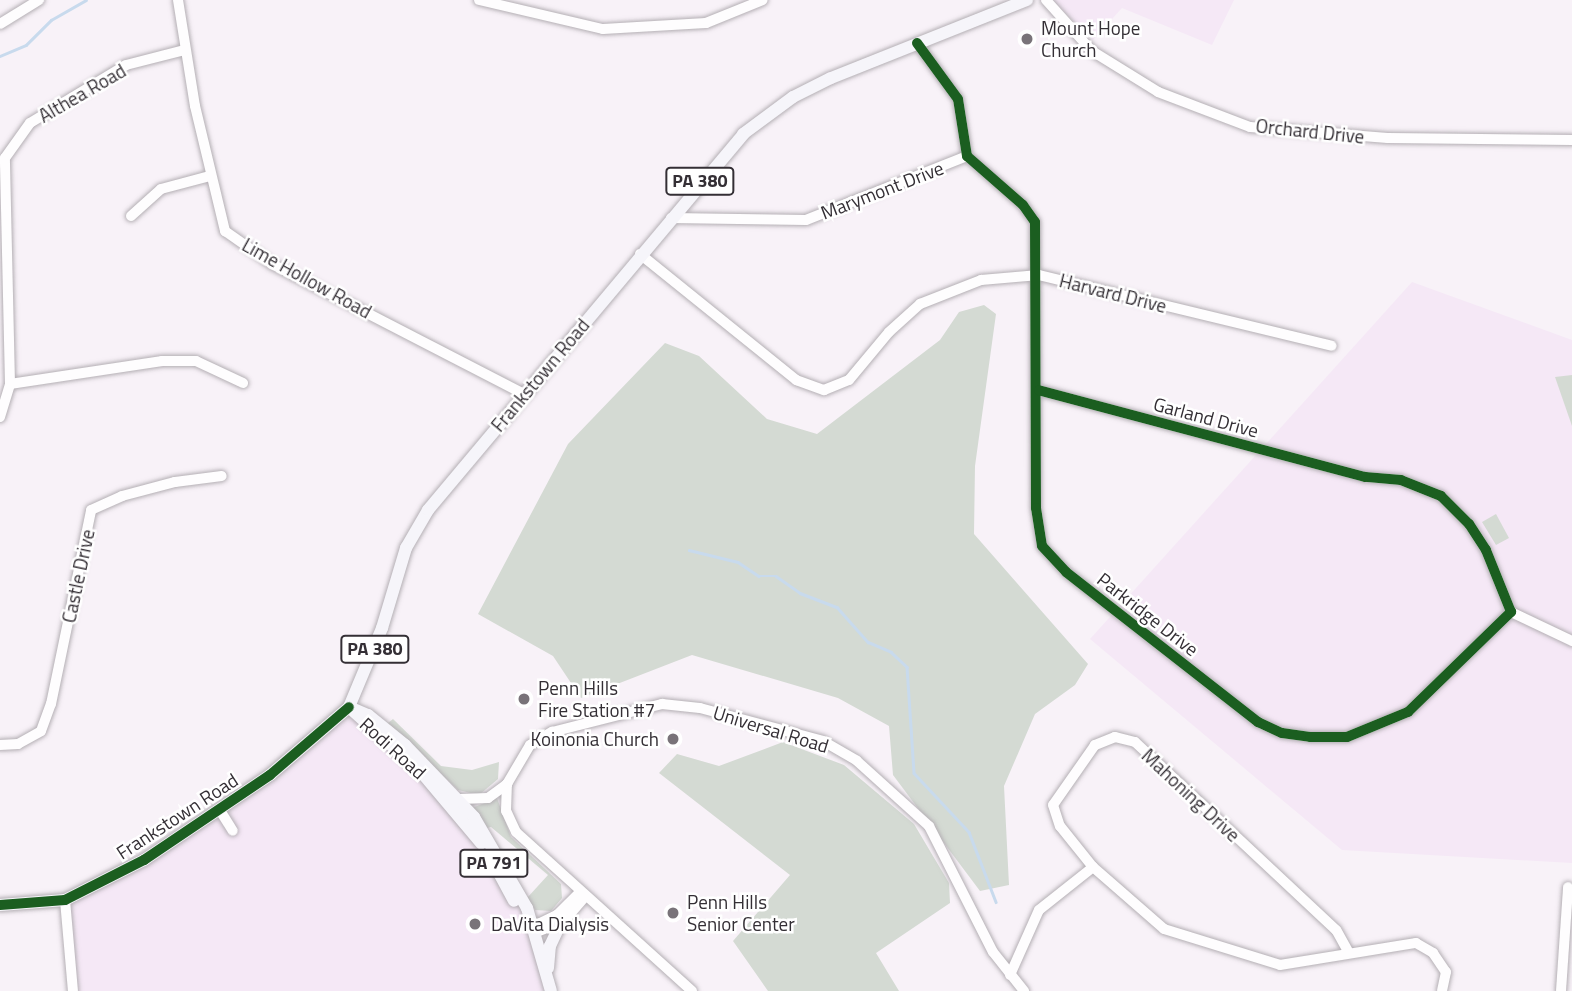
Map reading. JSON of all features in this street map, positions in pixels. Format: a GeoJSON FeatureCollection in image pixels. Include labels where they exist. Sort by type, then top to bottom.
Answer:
{"type":"FeatureCollection","features":[{"type":"Feature","properties":{"kind":"main road","name":"Frankstown Road"},"geometry":{"type":"LineString","coordinates":[[0,905],[65,900],[144,860],[221,812],[349,707],[363,681],[415,529],[723,154],[774,110],[831,78],[1027,0]]}},
{"type":"Feature","properties":{"kind":"main road","name":"Rodi Road"},"geometry":{"type":"LineString","coordinates":[[349,707],[387,730],[460,799],[510,874],[533,930],[551,991]]}},
{"type":"Feature","properties":{"kind":"main road","name":"Rodi Road"},"geometry":{"type":"LineString","coordinates":[[349,707],[422,773],[466,822],[533,930]]}},
{"type":"Feature","properties":{"kind":"main road"},"geometry":{"type":"LineString","coordinates":[[548,976],[548,952],[561,922]]}},
{"type":"Feature","properties":{"kind":"street"},"geometry":{"type":"LineString","coordinates":[[0,23],[39,0]]}},
{"type":"Feature","properties":{"kind":"street","name":"Lime Hollow Road"},"geometry":{"type":"LineString","coordinates":[[178,0],[210,176],[225,231],[272,264],[524,394]]}},
{"type":"Feature","properties":{"kind":"street"},"geometry":{"type":"LineString","coordinates":[[479,0],[504,3],[603,29],[706,23],[763,0]]}},
{"type":"Feature","properties":{"kind":"street","name":"Orchard Drive"},"geometry":{"type":"LineString","coordinates":[[1046,0],[1092,51],[1158,92],[1250,127],[1363,137],[1572,140]]}},
{"type":"Feature","properties":{"kind":"street"},"geometry":{"type":"LineString","coordinates":[[917,43],[958,99],[967,156]]}},
{"type":"Feature","properties":{"kind":"street","name":"Althea Road"},"geometry":{"type":"LineString","coordinates":[[0,417],[10,384],[5,158],[30,123],[126,65],[185,50]]}},
{"type":"Feature","properties":{"kind":"street","name":"Marymont Drive"},"geometry":{"type":"LineString","coordinates":[[670,218],[806,220],[967,156]]}},
{"type":"Feature","properties":{"kind":"street","name":"Parkridge Drive"},"geometry":{"type":"LineString","coordinates":[[967,156],[1023,205],[1035,222],[1039,275],[1037,508],[1042,546],[1066,572],[1258,722],[1282,733],[1310,737],[1347,737],[1376,728],[1408,712],[1443,682],[1511,612]]}},
{"type":"Feature","properties":{"kind":"street"},"geometry":{"type":"LineString","coordinates":[[131,216],[161,189],[210,176]]}},
{"type":"Feature","properties":{"kind":"street","name":"Harvard Drive"},"geometry":{"type":"LineString","coordinates":[[640,254],[796,380],[824,390],[849,380],[889,332],[920,304],[981,280],[1039,275],[1332,346]]}},
{"type":"Feature","properties":{"kind":"street"},"geometry":{"type":"LineString","coordinates":[[10,384],[162,361],[196,361],[243,383]]}},
{"type":"Feature","properties":{"kind":"street","name":"Garland Drive"},"geometry":{"type":"LineString","coordinates":[[1039,390],[1365,477],[1401,480],[1441,496],[1469,524],[1486,550],[1511,612]]}},
{"type":"Feature","properties":{"kind":"street","name":"Castle Drive"},"geometry":{"type":"LineString","coordinates":[[0,745],[18,744],[41,731],[51,704],[92,510],[122,496],[175,482],[222,476]]}},
{"type":"Feature","properties":{"kind":"street"},"geometry":{"type":"LineString","coordinates":[[1511,612],[1572,641]]}},
{"type":"Feature","properties":{"kind":"street","name":"Universal Road"},"geometry":{"type":"LineString","coordinates":[[507,783],[530,745],[552,733],[643,706],[700,708],[823,741],[857,761],[929,826],[951,863],[974,919],[1010,975],[1024,991]]}},
{"type":"Feature","properties":{"kind":"street","name":"Mahoning Drive"},"geometry":{"type":"LineString","coordinates":[[1093,867],[1060,826],[1053,805],[1095,745],[1115,737],[1135,742],[1336,930],[1349,953]]}},
{"type":"Feature","properties":{"kind":"street"},"geometry":{"type":"LineString","coordinates":[[460,799],[488,799],[507,783]]}},
{"type":"Feature","properties":{"kind":"street"},"geometry":{"type":"LineString","coordinates":[[507,783],[506,811],[516,832],[692,991]]}},
{"type":"Feature","properties":{"kind":"street"},"geometry":{"type":"LineString","coordinates":[[221,812],[233,831]]}},
{"type":"Feature","properties":{"kind":"street"},"geometry":{"type":"LineString","coordinates":[[1010,975],[1039,909],[1093,867],[1164,929],[1280,965],[1416,943],[1433,953],[1446,972],[1442,991]]}},
{"type":"Feature","properties":{"kind":"street"},"geometry":{"type":"LineString","coordinates":[[1561,991],[1570,937],[1568,887]]}},
{"type":"Feature","properties":{"kind":"street"},"geometry":{"type":"LineString","coordinates":[[533,930],[583,894]]}},
{"type":"Feature","properties":{"kind":"street"},"geometry":{"type":"LineString","coordinates":[[533,930],[561,922],[583,894]]}},
{"type":"Feature","properties":{"kind":"street"},"geometry":{"type":"LineString","coordinates":[[65,900],[73,991]]}},
{"type":"Feature","properties":{"kind":"shaded area"},"geometry":{"type":"Polygon","coordinates":[[[1052,0],[1234,0],[1212,45],[1122,8],[1093,40],[1052,0]]]}},
{"type":"Feature","properties":{"kind":"shaded area"},"geometry":{"type":"Polygon","coordinates":[[[1412,282],[1572,340],[1572,863],[1342,850],[1090,639],[1412,282]]]}},
{"type":"Feature","properties":{"kind":"shaded area"},"geometry":{"type":"Polygon","coordinates":[[[984,305],[996,314],[975,466],[974,534],[1088,664],[1075,685],[1035,714],[1004,786],[1009,885],[980,891],[893,775],[889,726],[838,698],[692,655],[581,698],[553,656],[478,614],[568,444],[665,343],[699,356],[767,419],[817,434],[940,340],[959,312],[984,305]]]}},
{"type":"Feature","properties":{"kind":"shaded area"},"geometry":{"type":"Polygon","coordinates":[[[1572,375],[1572,426],[1555,377],[1572,375]]]}},
{"type":"Feature","properties":{"kind":"shaded area"},"geometry":{"type":"Polygon","coordinates":[[[1496,514],[1509,538],[1496,545],[1482,522],[1496,514]]]}},
{"type":"Feature","properties":{"kind":"shaded area"},"geometry":{"type":"Polygon","coordinates":[[[349,707],[481,843],[532,927],[551,991],[73,991],[65,900],[221,812],[349,707]]]}},
{"type":"Feature","properties":{"kind":"shaded area"},"geometry":{"type":"Polygon","coordinates":[[[393,719],[441,766],[472,770],[499,762],[498,779],[479,795],[458,790],[388,723],[393,719]]]}},
{"type":"Feature","properties":{"kind":"shaded area"},"geometry":{"type":"Polygon","coordinates":[[[783,742],[844,765],[914,824],[949,883],[950,903],[876,953],[899,991],[768,991],[733,941],[790,875],[659,773],[677,754],[719,766],[783,742]]]}},
{"type":"Feature","properties":{"kind":"shaded area"},"geometry":{"type":"Polygon","coordinates":[[[497,798],[511,837],[561,884],[562,898],[551,911],[535,910],[527,898],[548,875],[491,827],[487,828],[472,808],[497,798]]]}},
{"type":"Feature","properties":{"kind":"waterway"},"geometry":{"type":"LineString","coordinates":[[0,56],[26,45],[51,20],[86,0]]}},
{"type":"Feature","properties":{"kind":"waterway"},"geometry":{"type":"LineString","coordinates":[[689,550],[738,562],[759,576],[776,576],[800,593],[837,607],[868,642],[891,652],[907,667],[914,773],[969,832],[996,902]]}},
{"type":"Feature","properties":{"kind":"cycle path"},"geometry":{"type":"LineString","coordinates":[[917,43],[958,99],[967,156],[1023,205],[1035,222],[1036,508],[1042,546],[1066,572],[1258,722],[1282,733],[1310,737],[1347,737],[1408,712],[1511,612],[1486,550],[1469,524],[1441,496],[1401,480],[1365,477],[1039,390]]}},
{"type":"Feature","properties":{"kind":"cycle path"},"geometry":{"type":"LineString","coordinates":[[0,905],[65,900],[144,860],[270,775],[349,707]]}},
{"type":"Feature","properties":{"kind":"place","name":"Mount Hope Church"},"geometry":{"type":"Point","coordinates":[1027,39]}},
{"type":"Feature","properties":{"kind":"place","name":"Penn Hills Fire Station #7"},"geometry":{"type":"Point","coordinates":[524,699]}},
{"type":"Feature","properties":{"kind":"place","name":"Koinonia Church"},"geometry":{"type":"Point","coordinates":[673,739]}},
{"type":"Feature","properties":{"kind":"place","name":"Penn Hills Senior Center"},"geometry":{"type":"Point","coordinates":[673,913]}},
{"type":"Feature","properties":{"kind":"place","name":"DaVita Dialysis"},"geometry":{"type":"Point","coordinates":[475,924]}}]}
